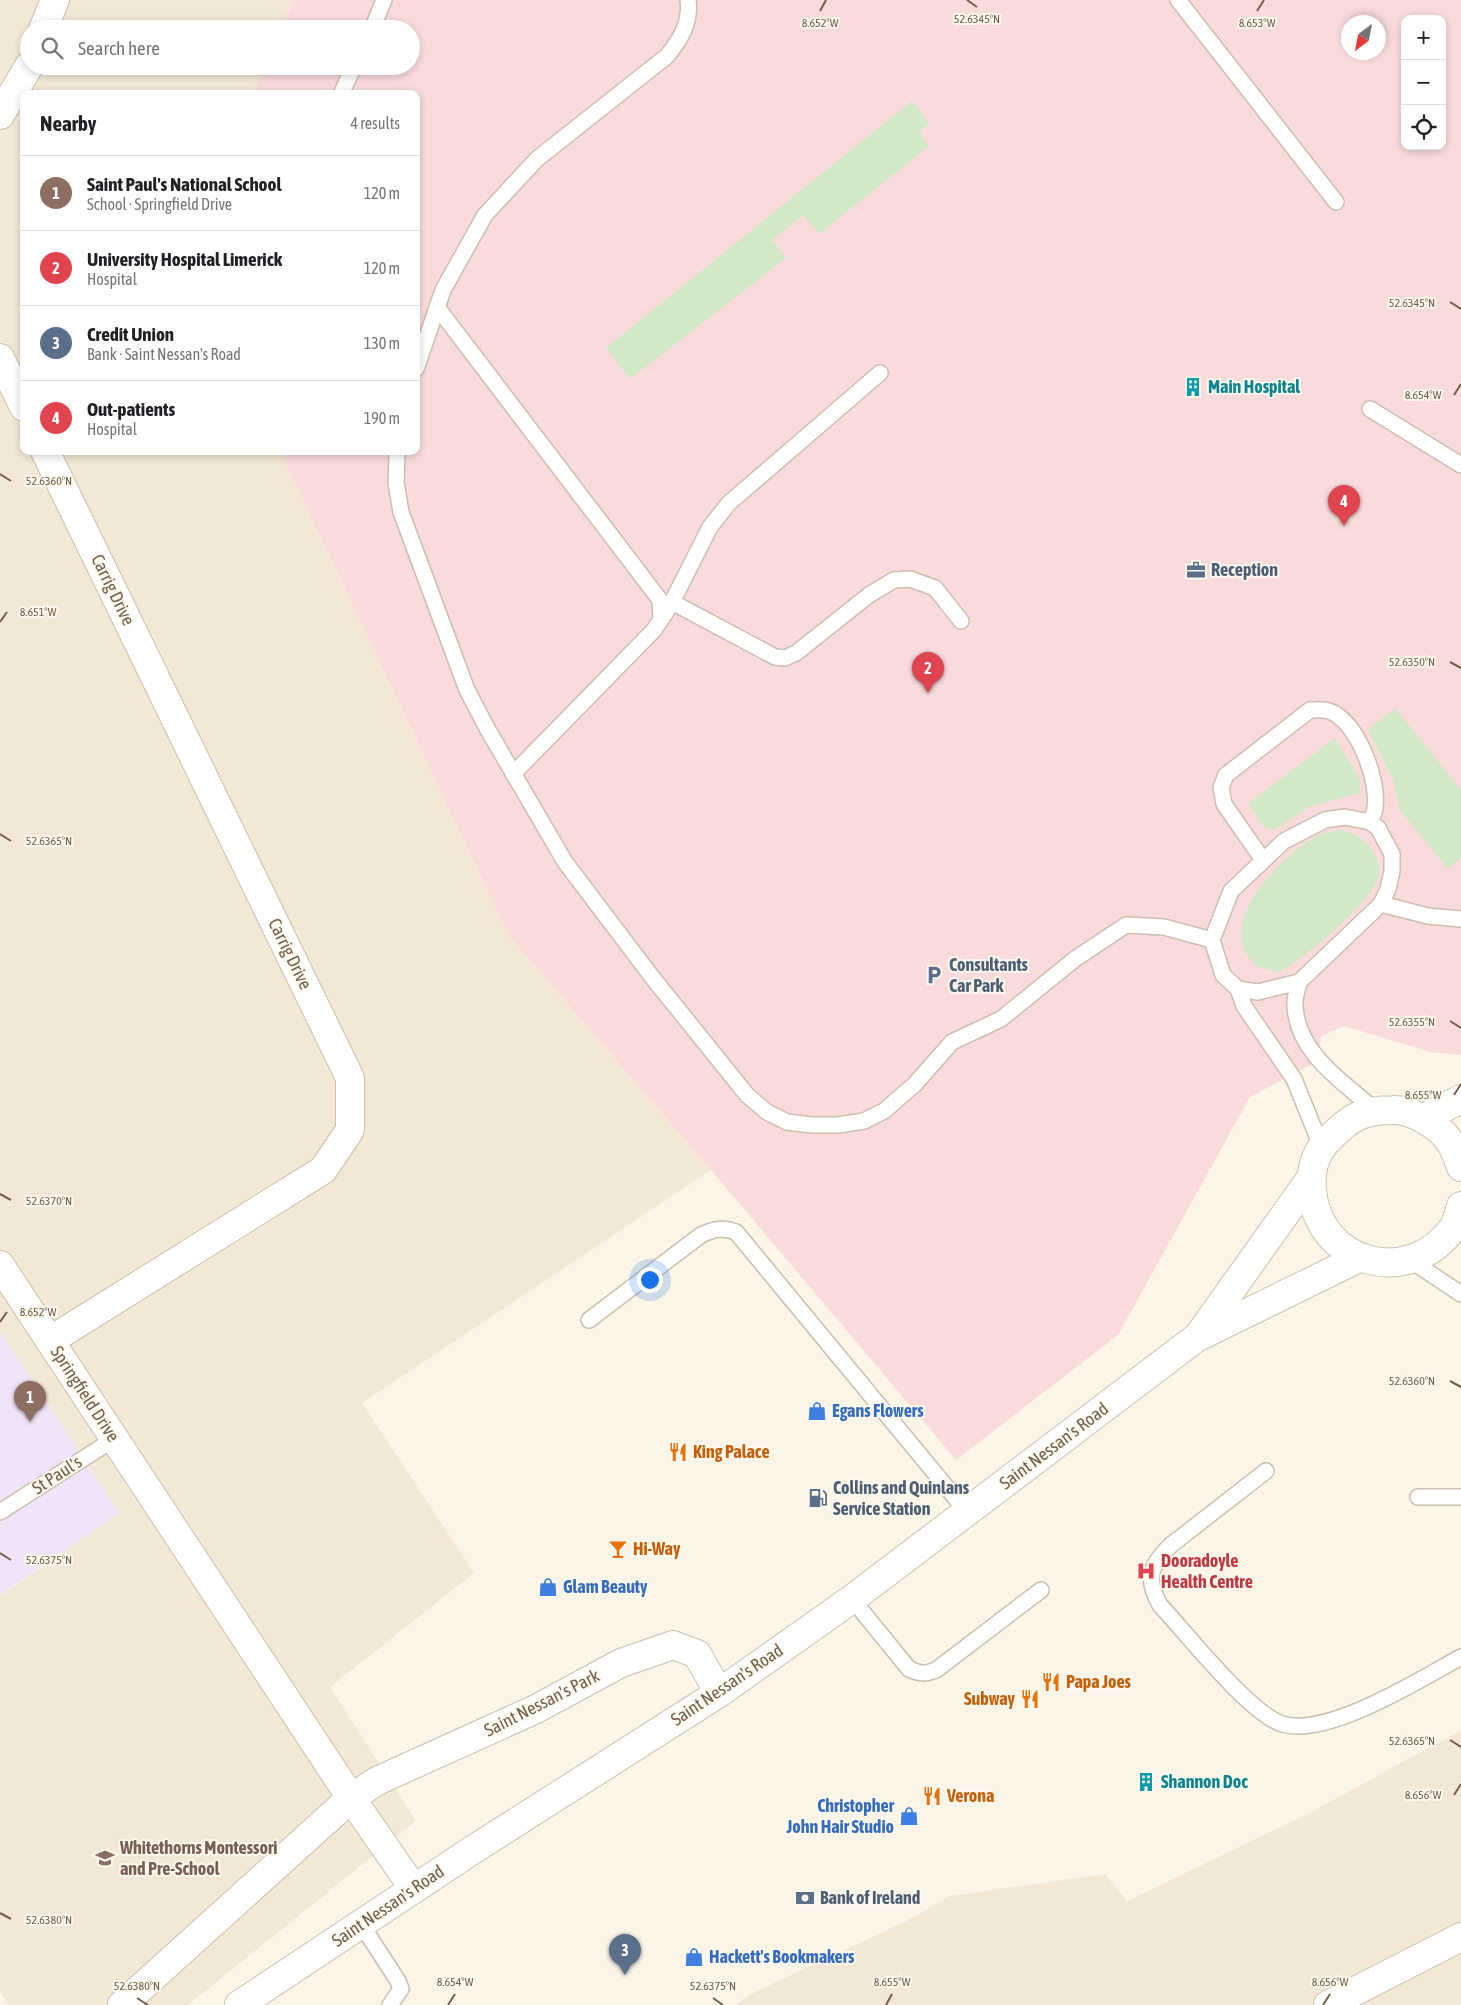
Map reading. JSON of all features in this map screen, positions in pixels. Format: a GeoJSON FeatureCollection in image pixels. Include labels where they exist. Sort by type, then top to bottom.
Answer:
{"type":"FeatureCollection","features":[{"type":"Feature","properties":{"kind":"street"},"geometry":{"type":"LineString","coordinates":[[47,20],[55,0]]}},
{"type":"Feature","properties":{"kind":"street"},"geometry":{"type":"LineString","coordinates":[[0,115],[24,75]]}},
{"type":"Feature","properties":{"kind":"street"},"geometry":{"type":"LineString","coordinates":[[0,358],[20,399]]}},
{"type":"Feature","properties":{"kind":"street","name":"Carrig Drive"},"geometry":{"type":"LineString","coordinates":[[47,455],[350,1078],[350,1130],[323,1170],[51,1340]]}},
{"type":"Feature","properties":{"kind":"street"},"geometry":{"type":"LineString","coordinates":[[1424,1118],[1461,1099]]}},
{"type":"Feature","properties":{"kind":"street"},"geometry":{"type":"LineString","coordinates":[[1458,1226],[1434,1247],[1410,1260],[1383,1263],[1359,1258],[1339,1246],[1324,1230],[1313,1207],[1311,1178],[1315,1160],[1321,1146],[1348,1120],[1375,1110],[1400,1110],[1424,1118],[1450,1141],[1461,1167]]}},
{"type":"Feature","properties":{"kind":"street","name":"Saint Nessan's Road"},"geometry":{"type":"LineString","coordinates":[[1196,1338],[1311,1178]]}},
{"type":"Feature","properties":{"kind":"street","name":"Saint Nessan's Road"},"geometry":{"type":"LineString","coordinates":[[239,2005],[414,1889],[719,1693],[852,1599],[1196,1338],[1359,1258]]}},
{"type":"Feature","properties":{"kind":"street","name":"Springfield Drive"},"geometry":{"type":"LineString","coordinates":[[0,1265],[51,1340],[168,1523],[351,1798]]}},
{"type":"Feature","properties":{"kind":"street","name":"Saint Nessan's Park"},"geometry":{"type":"LineString","coordinates":[[122,2005],[351,1798],[377,1782],[536,1709],[621,1663],[672,1645],[696,1654],[719,1693]]}},
{"type":"Feature","properties":{"kind":"street"},"geometry":{"type":"LineString","coordinates":[[351,1798],[414,1889]]}},
{"type":"Feature","properties":{"kind":"street"},"geometry":{"type":"LineString","coordinates":[[1328,2005],[1461,1937]]}},
{"type":"Feature","properties":{"kind":"lane"},"geometry":{"type":"LineString","coordinates":[[376,20],[384,0]]}},
{"type":"Feature","properties":{"kind":"lane"},"geometry":{"type":"LineString","coordinates":[[420,357],[437,307],[451,274],[485,215],[538,159],[667,56],[678,42],[686,26],[689,14],[688,0]]}},
{"type":"Feature","properties":{"kind":"lane"},"geometry":{"type":"LineString","coordinates":[[1178,0],[1336,202]]}},
{"type":"Feature","properties":{"kind":"lane"},"geometry":{"type":"LineString","coordinates":[[343,90],[350,75]]}},
{"type":"Feature","properties":{"kind":"lane"},"geometry":{"type":"LineString","coordinates":[[437,307],[660,600],[661,619]]}},
{"type":"Feature","properties":{"kind":"lane"},"geometry":{"type":"LineString","coordinates":[[513,774],[634,651],[661,619],[672,602],[710,527],[729,503],[880,373]]}},
{"type":"Feature","properties":{"kind":"lane"},"geometry":{"type":"LineString","coordinates":[[1370,409],[1461,465]]}},
{"type":"Feature","properties":{"kind":"lane"},"geometry":{"type":"LineString","coordinates":[[397,455],[396,483],[401,512],[467,690],[513,774],[570,870],[652,978],[723,1066],[747,1095],[767,1112],[786,1122],[838,1125],[864,1121],[884,1111],[915,1084],[952,1042],[1001,1019],[1075,960],[1126,925],[1164,927],[1212,940]]}},
{"type":"Feature","properties":{"kind":"lane"},"geometry":{"type":"LineString","coordinates":[[672,602],[775,657],[785,658],[796,653],[869,595],[894,580],[910,579],[935,588],[961,621]]}},
{"type":"Feature","properties":{"kind":"lane"},"geometry":{"type":"LineString","coordinates":[[1262,860],[1224,804],[1221,787],[1226,774],[1310,710],[1329,711],[1342,720],[1354,735],[1368,761],[1375,790],[1375,808],[1370,822]]}},
{"type":"Feature","properties":{"kind":"lane"},"geometry":{"type":"LineString","coordinates":[[1238,989],[1258,992],[1299,982],[1381,904],[1388,889],[1392,871],[1392,854],[1378,828],[1370,822],[1345,817],[1325,820],[1284,841],[1262,860],[1232,891],[1212,940],[1222,975],[1238,989],[1244,1006],[1294,1079],[1321,1146]]}},
{"type":"Feature","properties":{"kind":"lane"},"geometry":{"type":"LineString","coordinates":[[1381,904],[1428,916],[1461,919]]}},
{"type":"Feature","properties":{"kind":"lane"},"geometry":{"type":"LineString","coordinates":[[1299,982],[1294,1004],[1297,1024],[1318,1061],[1375,1110]]}},
{"type":"Feature","properties":{"kind":"lane"},"geometry":{"type":"LineString","coordinates":[[589,1320],[700,1235],[714,1229],[726,1228],[736,1232],[967,1512]]}},
{"type":"Feature","properties":{"kind":"lane"},"geometry":{"type":"LineString","coordinates":[[1410,1260],[1461,1294]]}},
{"type":"Feature","properties":{"kind":"lane","name":"St Paul's"},"geometry":{"type":"LineString","coordinates":[[0,1512],[114,1438]]}},
{"type":"Feature","properties":{"kind":"lane"},"geometry":{"type":"LineString","coordinates":[[1266,1471],[1158,1558],[1151,1579],[1152,1591],[1160,1605],[1250,1704],[1282,1724],[1301,1727],[1319,1724],[1354,1712],[1461,1657]]}},
{"type":"Feature","properties":{"kind":"lane"},"geometry":{"type":"LineString","coordinates":[[1418,1497],[1461,1497]]}},
{"type":"Feature","properties":{"kind":"lane"},"geometry":{"type":"LineString","coordinates":[[852,1599],[909,1669],[927,1673],[936,1670],[1041,1590]]}},
{"type":"Feature","properties":{"kind":"lane"},"geometry":{"type":"LineString","coordinates":[[361,1924],[398,1981],[401,1989],[390,2005]]}},
{"type":"Feature","properties":{"kind":"shaded area"},"geometry":{"type":"Polygon","coordinates":[[[0,0],[294,0],[285,20],[20,20],[20,75],[261,75],[254,90],[20,90],[20,455],[282,455],[509,936],[711,1170],[362,1403],[474,1573],[330,1687],[416,1821],[188,2005],[9,2005],[0,1992],[0,1596],[119,1513],[0,1331],[0,0]]]}},
{"type":"Feature","properties":{"kind":"shaded area"},"geometry":{"type":"Polygon","coordinates":[[[294,0],[1461,0],[1461,1055],[1430,1052],[1344,1026],[1321,1036],[1318,1061],[1250,1097],[1118,1335],[956,1460],[711,1170],[509,936],[282,455],[420,455],[420,90],[255,90],[261,75],[420,75],[420,20],[285,20],[294,0]]]}},
{"type":"Feature","properties":{"kind":"shaded area"},"geometry":{"type":"Polygon","coordinates":[[[0,1331],[119,1513],[0,1595],[0,1331]]]}},
{"type":"Feature","properties":{"kind":"shaded area"},"geometry":{"type":"Polygon","coordinates":[[[1461,1730],[1461,2005],[736,2005],[749,1995],[906,1921],[950,1896],[1105,1874],[1127,1901],[1304,1816],[1461,1730]]]}},
{"type":"Feature","properties":{"kind":"green space"},"geometry":{"type":"Polygon","coordinates":[[[912,101],[929,123],[919,133],[929,146],[819,234],[803,215],[772,240],[786,258],[630,379],[606,348],[912,101]]]}},
{"type":"Feature","properties":{"kind":"green space"},"geometry":{"type":"Polygon","coordinates":[[[1395,708],[1461,790],[1461,858],[1448,869],[1400,810],[1393,780],[1368,730],[1395,708]]]}},
{"type":"Feature","properties":{"kind":"green space"},"geometry":{"type":"Polygon","coordinates":[[[1335,738],[1360,780],[1360,793],[1309,807],[1274,830],[1265,828],[1248,804],[1335,738]]]}},
{"type":"Feature","properties":{"kind":"green space"},"geometry":{"type":"Polygon","coordinates":[[[1340,830],[1359,837],[1370,847],[1377,859],[1379,868],[1375,885],[1352,913],[1320,942],[1290,965],[1279,972],[1256,966],[1244,950],[1242,931],[1245,914],[1253,897],[1278,866],[1307,842],[1321,834],[1340,830]]]}},
{"type":"Feature","properties":{"kind":"place","name":"Main Hospital"},"geometry":{"type":"Point","coordinates":[1193,387]}},
{"type":"Feature","properties":{"kind":"place","name":"Out-patients"},"geometry":{"type":"Point","coordinates":[1344,526]}},
{"type":"Feature","properties":{"kind":"place","name":"Reception"},"geometry":{"type":"Point","coordinates":[1196,570]}},
{"type":"Feature","properties":{"kind":"place","name":"University Hospital Limerick"},"geometry":{"type":"Point","coordinates":[928,693]}},
{"type":"Feature","properties":{"kind":"place","name":"Consultants Car Park"},"geometry":{"type":"Point","coordinates":[934,975]}},
{"type":"Feature","properties":{"kind":"place","name":"Egans Flowers"},"geometry":{"type":"Point","coordinates":[817,1411]}},
{"type":"Feature","properties":{"kind":"place","name":"Saint Paul's National School"},"geometry":{"type":"Point","coordinates":[30,1422]}},
{"type":"Feature","properties":{"kind":"place","name":"King Palace"},"geometry":{"type":"Point","coordinates":[678,1452]}},
{"type":"Feature","properties":{"kind":"place","name":"Collins and Quinlans Service Station"},"geometry":{"type":"Point","coordinates":[818,1498]}},
{"type":"Feature","properties":{"kind":"place","name":"Hi-Way"},"geometry":{"type":"Point","coordinates":[618,1549]}},
{"type":"Feature","properties":{"kind":"place","name":"Dooradoyle Health Centre"},"geometry":{"type":"Point","coordinates":[1146,1571]}},
{"type":"Feature","properties":{"kind":"place","name":"Glam Beauty"},"geometry":{"type":"Point","coordinates":[548,1587]}},
{"type":"Feature","properties":{"kind":"place","name":"Papa Joes"},"geometry":{"type":"Point","coordinates":[1051,1682]}},
{"type":"Feature","properties":{"kind":"place","name":"Subway"},"geometry":{"type":"Point","coordinates":[1030,1699]}},
{"type":"Feature","properties":{"kind":"place","name":"Shannon Doc"},"geometry":{"type":"Point","coordinates":[1146,1782]}},
{"type":"Feature","properties":{"kind":"place","name":"Verona"},"geometry":{"type":"Point","coordinates":[932,1796]}},
{"type":"Feature","properties":{"kind":"place","name":"Christopher John Hair Studio"},"geometry":{"type":"Point","coordinates":[909,1816]}},
{"type":"Feature","properties":{"kind":"place","name":"Whitethorns Montessori and Pre-School"},"geometry":{"type":"Point","coordinates":[105,1858]}},
{"type":"Feature","properties":{"kind":"place","name":"Bank of Ireland"},"geometry":{"type":"Point","coordinates":[805,1898]}},
{"type":"Feature","properties":{"kind":"place","name":"Hackett's Bookmakers"},"geometry":{"type":"Point","coordinates":[694,1957]}},
{"type":"Feature","properties":{"kind":"place","name":"Credit Union"},"geometry":{"type":"Point","coordinates":[625,1975]}}]}
